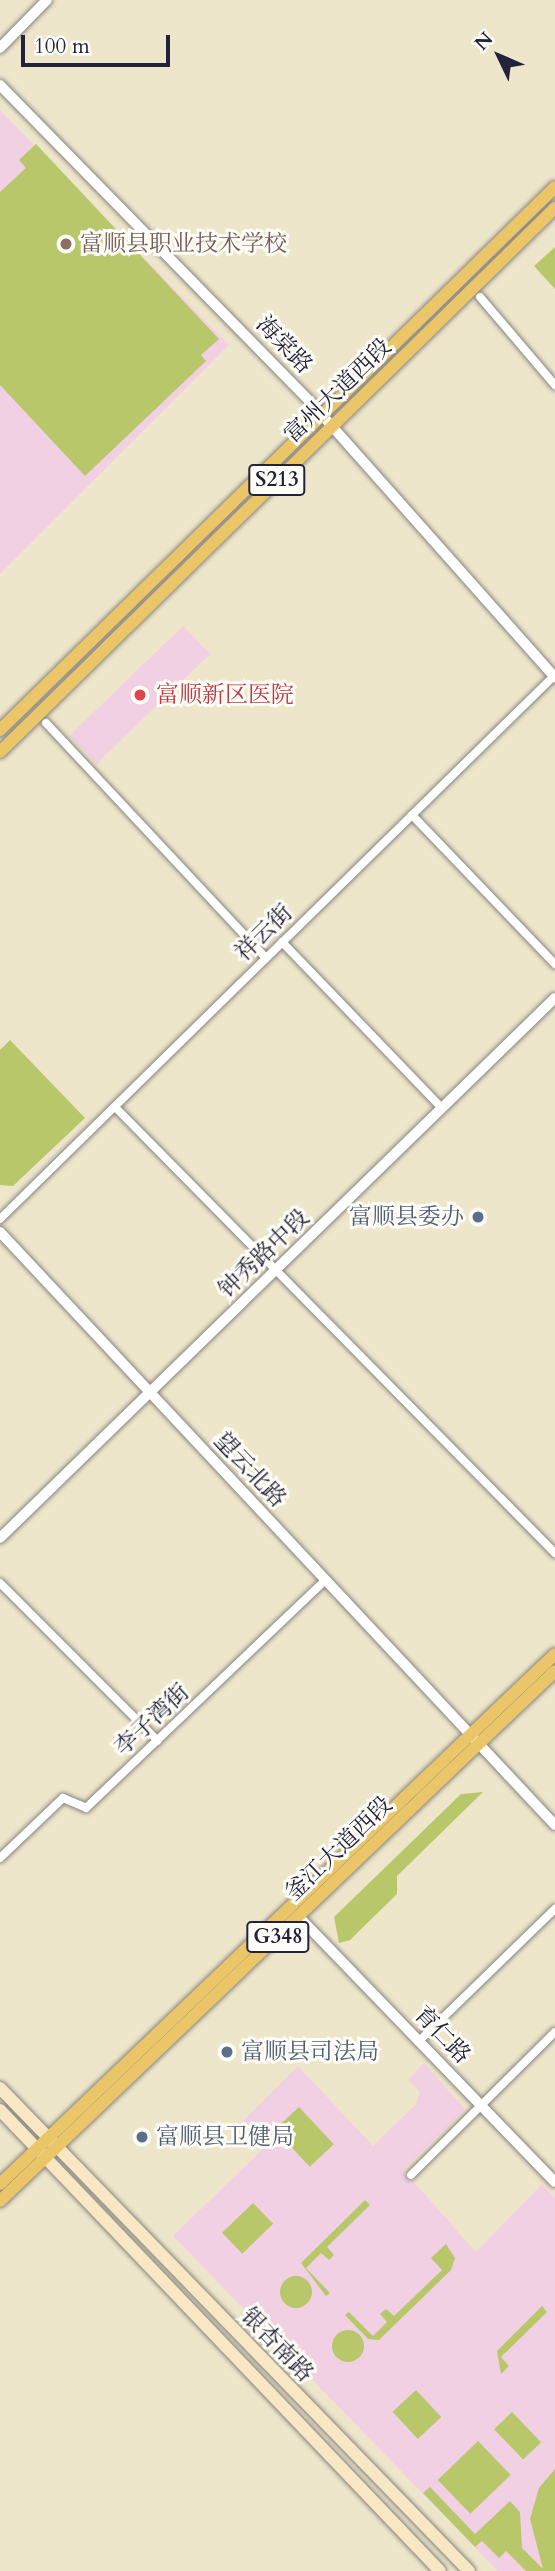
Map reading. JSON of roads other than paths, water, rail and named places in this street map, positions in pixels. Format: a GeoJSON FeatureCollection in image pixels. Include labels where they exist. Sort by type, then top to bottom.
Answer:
{"type":"FeatureCollection","features":[{"type":"Feature","properties":{"kind":"main road","name":"富州大道西段"},"geometry":{"type":"LineString","coordinates":[[0,730],[555,187]]}},
{"type":"Feature","properties":{"kind":"main road","name":"富州大道西段"},"geometry":{"type":"LineString","coordinates":[[0,752],[555,208]]}},
{"type":"Feature","properties":{"kind":"main road","name":"釜江大道西段"},"geometry":{"type":"LineString","coordinates":[[0,2184],[41,2153],[299,1917],[473,1742],[555,1654]]}},
{"type":"Feature","properties":{"kind":"main road","name":"釜江大道西段"},"geometry":{"type":"LineString","coordinates":[[52,2143],[473,1742],[555,1671]]}},
{"type":"Feature","properties":{"kind":"main road","name":"银杏南路"},"geometry":{"type":"LineString","coordinates":[[0,2088],[469,2571]]}},
{"type":"Feature","properties":{"kind":"main road","name":"银杏南路"},"geometry":{"type":"LineString","coordinates":[[0,2110],[440,2571]]}},
{"type":"Feature","properties":{"kind":"main road","name":"釜江大道西段"},"geometry":{"type":"LineString","coordinates":[[0,2201],[41,2153]]}},
{"type":"Feature","properties":{"kind":"street"},"geometry":{"type":"LineString","coordinates":[[0,48],[47,0]]}},
{"type":"Feature","properties":{"kind":"street","name":"海棠路"},"geometry":{"type":"LineString","coordinates":[[0,85],[322,414],[555,676]]}},
{"type":"Feature","properties":{"kind":"street"},"geometry":{"type":"LineString","coordinates":[[480,297],[555,385]]}},
{"type":"Feature","properties":{"kind":"street","name":"祥云街"},"geometry":{"type":"LineString","coordinates":[[0,1219],[555,676]]}},
{"type":"Feature","properties":{"kind":"street"},"geometry":{"type":"LineString","coordinates":[[46,723],[266,958]]}},
{"type":"Feature","properties":{"kind":"street"},"geometry":{"type":"LineString","coordinates":[[412,815],[555,964]]}},
{"type":"Feature","properties":{"kind":"street"},"geometry":{"type":"LineString","coordinates":[[282,942],[442,1108]]}},
{"type":"Feature","properties":{"kind":"street","name":"钟秀路中段"},"geometry":{"type":"LineString","coordinates":[[0,1538],[555,998]]}},
{"type":"Feature","properties":{"kind":"street"},"geometry":{"type":"LineString","coordinates":[[115,1107],[555,1553]]}},
{"type":"Feature","properties":{"kind":"street","name":"望云北路"},"geometry":{"type":"LineString","coordinates":[[0,1232],[473,1742],[555,1825]]}},
{"type":"Feature","properties":{"kind":"street","name":"李子湾街"},"geometry":{"type":"LineString","coordinates":[[0,1858],[63,1798],[86,1808],[324,1581]]}},
{"type":"Feature","properties":{"kind":"street"},"geometry":{"type":"LineString","coordinates":[[0,1583],[158,1741]]}},
{"type":"Feature","properties":{"kind":"street"},"geometry":{"type":"LineString","coordinates":[[418,2042],[555,1909]]}},
{"type":"Feature","properties":{"kind":"street","name":"育仁路"},"geometry":{"type":"LineString","coordinates":[[299,1917],[555,2182]]}},
{"type":"Feature","properties":{"kind":"street"},"geometry":{"type":"LineString","coordinates":[[411,2175],[555,2032]]}},
{"type":"Feature","properties":{"kind":"place","name":"富顺县职业技术学校"},"geometry":{"type":"Point","coordinates":[66,244]}},
{"type":"Feature","properties":{"kind":"place","name":"富顺新区医院"},"geometry":{"type":"Point","coordinates":[140,695]}},
{"type":"Feature","properties":{"kind":"place","name":"富顺县委办"},"geometry":{"type":"Point","coordinates":[478,1217]}},
{"type":"Feature","properties":{"kind":"place","name":"富顺县司法局"},"geometry":{"type":"Point","coordinates":[227,2052]}},
{"type":"Feature","properties":{"kind":"place","name":"富顺县卫健局"},"geometry":{"type":"Point","coordinates":[142,2137]}}]}
